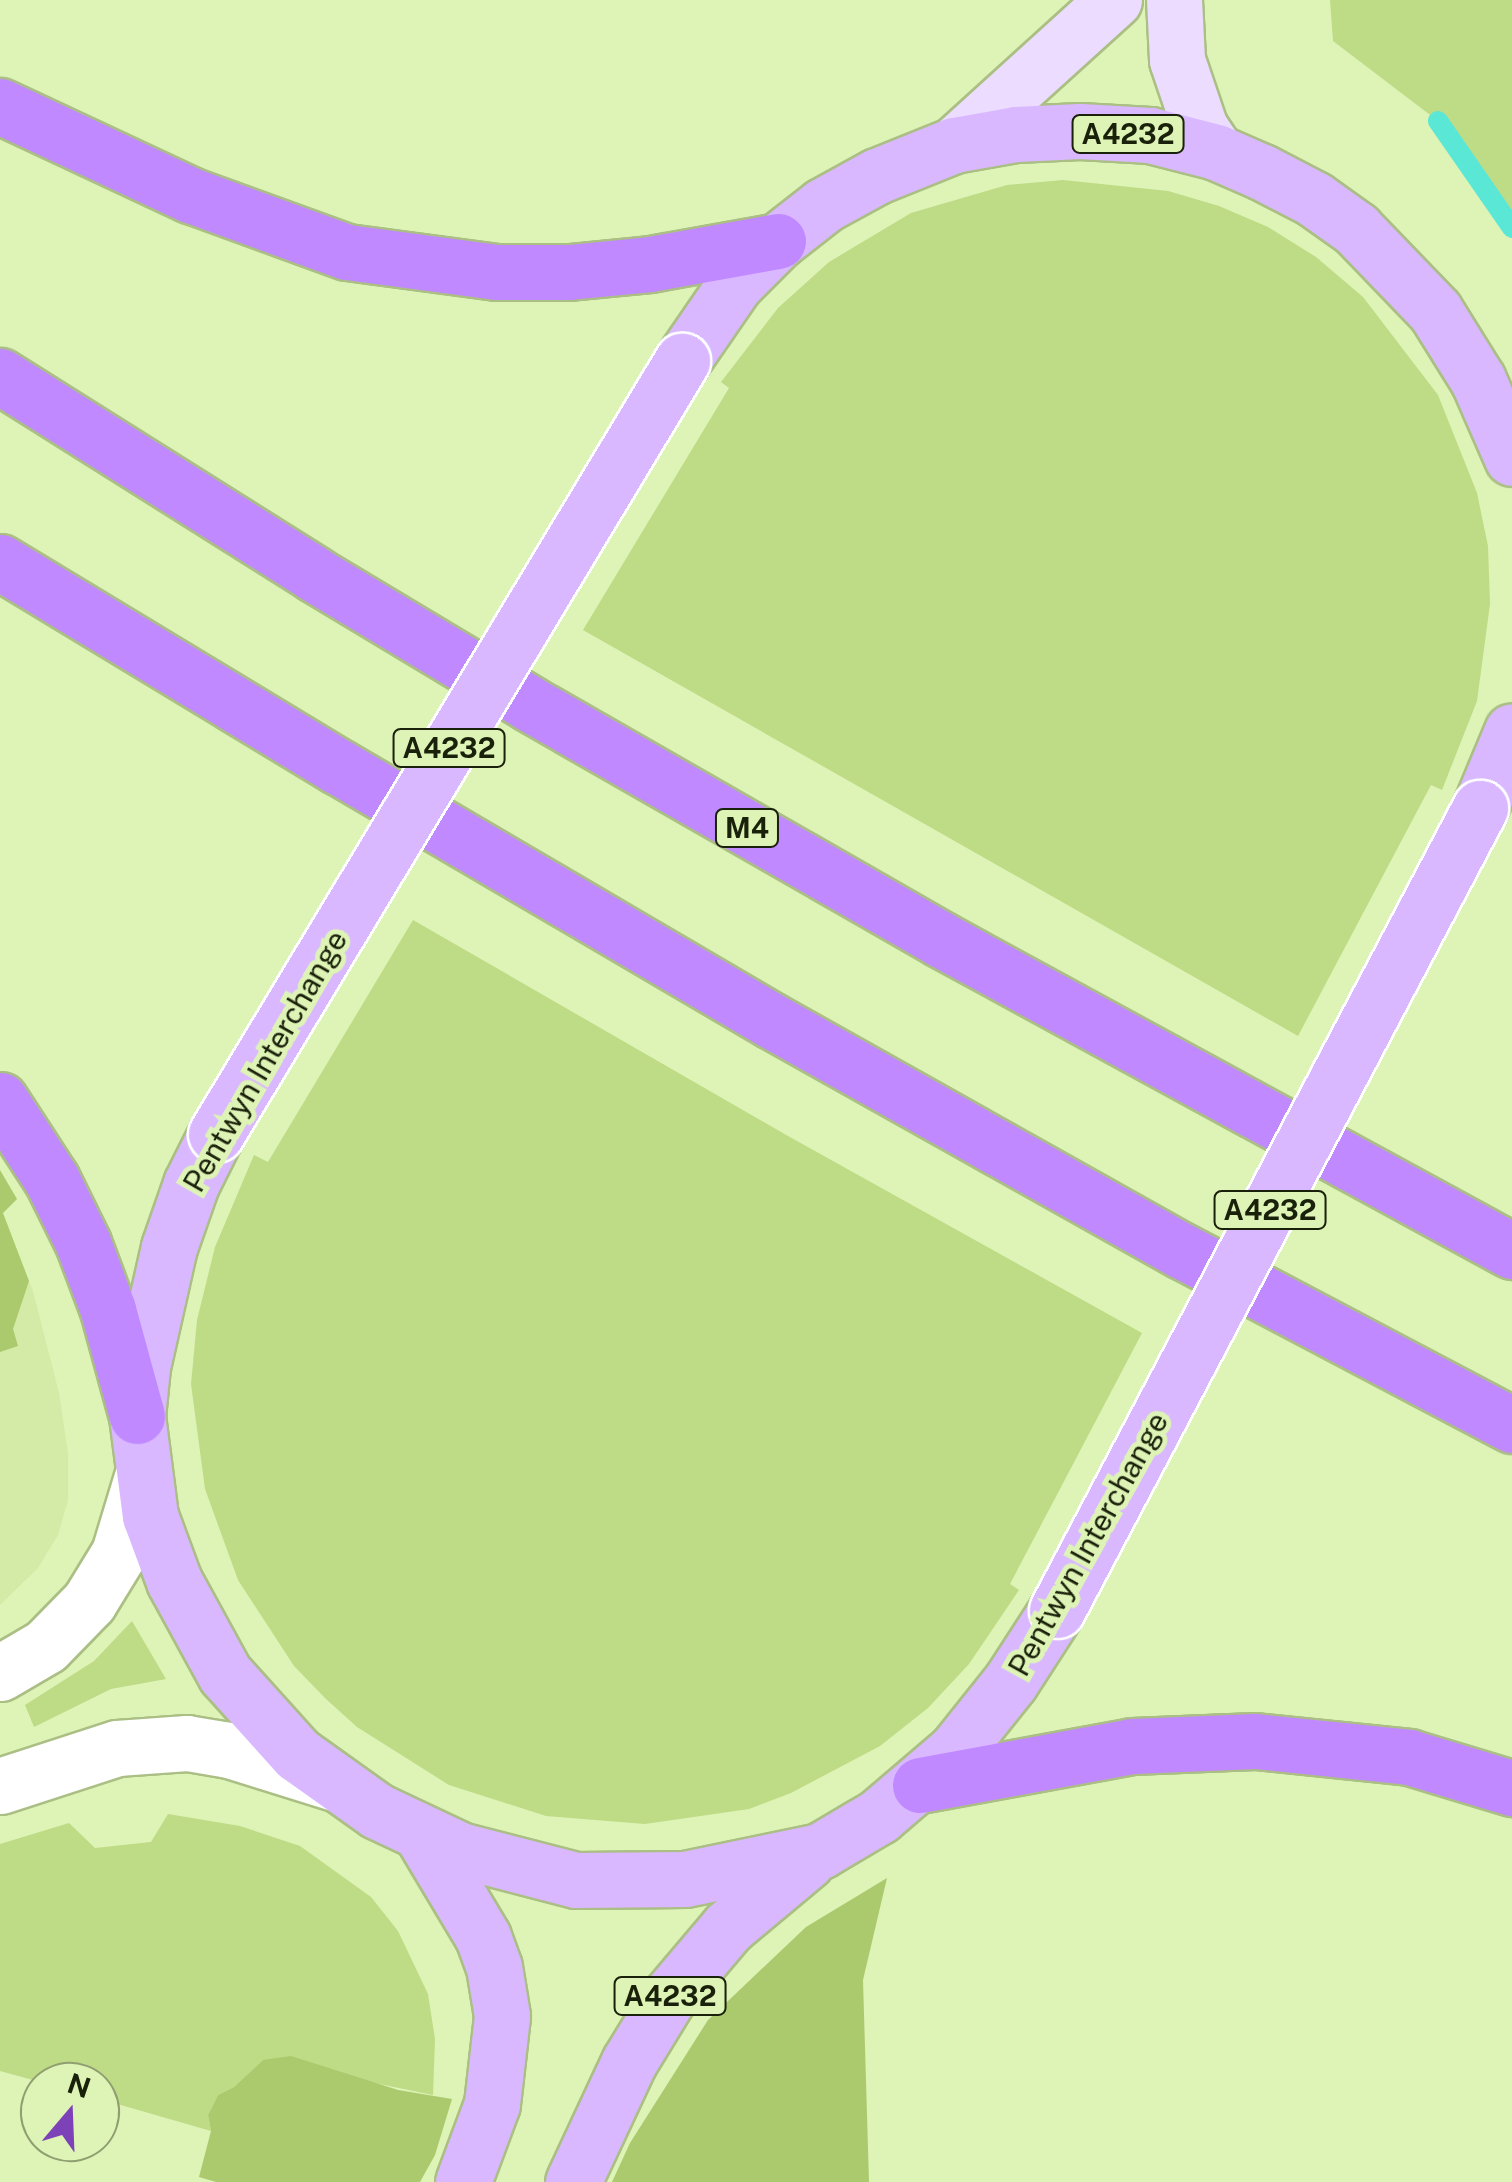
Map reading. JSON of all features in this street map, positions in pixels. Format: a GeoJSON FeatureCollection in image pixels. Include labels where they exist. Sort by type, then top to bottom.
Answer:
{"type":"FeatureCollection","features":[{"type":"Feature","properties":{"kind":"highway"},"geometry":{"type":"LineString","coordinates":[[0,106],[190,195],[346,252],[498,272],[570,272],[650,264],[778,241]]}},
{"type":"Feature","properties":{"kind":"highway","name":"M4"},"geometry":{"type":"LineString","coordinates":[[0,376],[314,574],[547,714],[1147,1054],[1512,1251]]}},
{"type":"Feature","properties":{"kind":"highway"},"geometry":{"type":"LineString","coordinates":[[0,562],[338,767],[789,1031],[1184,1252],[1512,1424]]}},
{"type":"Feature","properties":{"kind":"highway"},"geometry":{"type":"LineString","coordinates":[[0,1100],[42,1164],[83,1243],[108,1310],[137,1416]]}},
{"type":"Feature","properties":{"kind":"highway"},"geometry":{"type":"LineString","coordinates":[[920,1786],[1132,1746],[1255,1741],[1409,1757],[1512,1788]]}},
{"type":"Feature","properties":{"kind":"main road","name":"Pentwyn Interchange"},"geometry":{"type":"LineString","coordinates":[[1512,458],[1478,380],[1436,311],[1396,266],[1314,199],[1216,152],[1150,136],[1080,131],[1016,134],[954,145],[877,176],[824,205],[778,241],[735,284],[682,361],[216,1134],[191,1184],[169,1247],[145,1350],[137,1416],[142,1477],[161,1548],[208,1649],[268,1727],[338,1784],[422,1835],[539,1873],[630,1882],[730,1872],[820,1851],[920,1786],[988,1713],[1057,1610],[1480,808],[1512,730]]}},
{"type":"Feature","properties":{"kind":"main road","name":"A4232"},"geometry":{"type":"LineString","coordinates":[[422,1835],[483,1937],[501,2005],[496,2084],[462,2182]]}},
{"type":"Feature","properties":{"kind":"main road","name":"A4232"},"geometry":{"type":"LineString","coordinates":[[572,2182],[629,2062],[668,1998],[728,1927],[820,1851]]}},
{"type":"Feature","properties":{"kind":"street"},"geometry":{"type":"LineString","coordinates":[[954,145],[1114,0]]}},
{"type":"Feature","properties":{"kind":"street"},"geometry":{"type":"LineString","coordinates":[[1174,0],[1177,60],[1200,128],[1216,152]]}},
{"type":"Feature","properties":{"kind":"street"},"geometry":{"type":"LineString","coordinates":[[0,1674],[46,1646],[89,1602],[119,1554],[142,1477]]}},
{"type":"Feature","properties":{"kind":"street"},"geometry":{"type":"LineString","coordinates":[[0,1786],[117,1748],[187,1743],[246,1755],[338,1784]]}},
{"type":"Feature","properties":{"kind":"shaded area"},"geometry":{"type":"Polygon","coordinates":[[[1330,0],[1512,0],[1512,228],[1438,121],[1333,41],[1330,0]]]}},
{"type":"Feature","properties":{"kind":"shaded area"},"geometry":{"type":"Polygon","coordinates":[[[1063,180],[1168,191],[1219,206],[1268,227],[1316,257],[1363,297],[1438,395],[1477,493],[1488,546],[1490,604],[1477,701],[1442,790],[1431,785],[1298,1036],[583,630],[729,388],[721,382],[778,308],[829,262],[911,213],[1007,185],[1063,180]]]}},
{"type":"Feature","properties":{"kind":"shaded area"},"geometry":{"type":"Polygon","coordinates":[[[413,920],[788,1136],[1142,1333],[1010,1584],[1019,1590],[969,1664],[928,1708],[880,1746],[791,1793],[749,1809],[645,1824],[546,1816],[449,1785],[357,1727],[326,1699],[294,1666],[238,1580],[205,1489],[191,1384],[197,1320],[215,1247],[254,1155],[268,1162],[413,920]]]}},
{"type":"Feature","properties":{"kind":"shaded area"},"geometry":{"type":"Polygon","coordinates":[[[0,1170],[17,1199],[3,1213],[29,1281],[13,1329],[18,1346],[0,1352],[0,1170]]]}},
{"type":"Feature","properties":{"kind":"shaded area"},"geometry":{"type":"Polygon","coordinates":[[[0,1208],[33,1291],[59,1393],[68,1453],[68,1500],[58,1535],[38,1568],[0,1605],[0,1208]]]}},
{"type":"Feature","properties":{"kind":"shaded area"},"geometry":{"type":"Polygon","coordinates":[[[132,1621],[166,1679],[111,1689],[34,1727],[25,1705],[94,1661],[132,1621]]]}},
{"type":"Feature","properties":{"kind":"shaded area"},"geometry":{"type":"Polygon","coordinates":[[[168,1814],[240,1826],[300,1846],[371,1897],[398,1931],[428,1994],[435,2039],[433,2095],[263,2060],[234,2087],[218,2095],[208,2115],[211,2131],[120,2105],[120,2062],[20,2062],[20,2076],[0,2071],[0,1844],[69,1823],[95,1848],[151,1842],[168,1814]]]}},
{"type":"Feature","properties":{"kind":"shaded area"},"geometry":{"type":"Polygon","coordinates":[[[887,1878],[863,1980],[869,2182],[612,2182],[630,2143],[708,2020],[806,1927],[887,1878]]]}},
{"type":"Feature","properties":{"kind":"shaded area"},"geometry":{"type":"Polygon","coordinates":[[[291,2056],[398,2090],[452,2099],[435,2155],[420,2182],[216,2182],[199,2177],[211,2131],[208,2115],[218,2095],[234,2087],[263,2060],[291,2056]]]}},
{"type":"Feature","properties":{"kind":"waterway"},"geometry":{"type":"LineString","coordinates":[[1438,121],[1512,228]]}}]}
